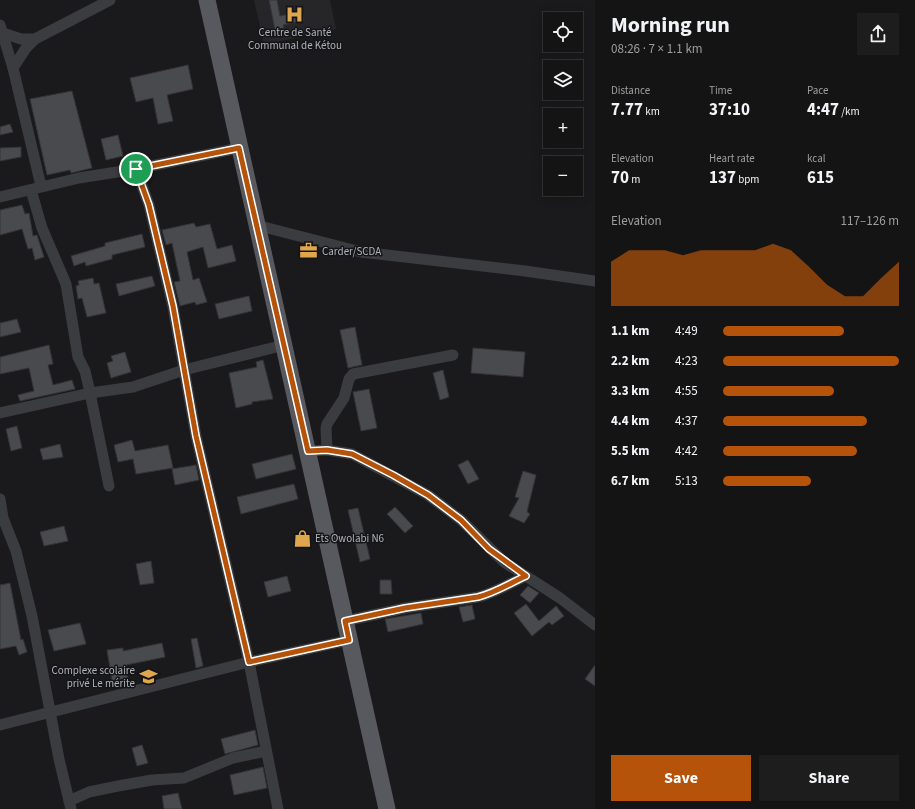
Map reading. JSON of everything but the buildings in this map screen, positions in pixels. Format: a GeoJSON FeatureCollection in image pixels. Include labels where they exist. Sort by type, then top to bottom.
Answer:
{"type":"FeatureCollection","features":[{"type":"Feature","properties":{"kind":"main road"},"geometry":{"type":"LineString","coordinates":[[207,0],[256,226],[308,451],[387,809]]}},
{"type":"Feature","properties":{"kind":"street"},"geometry":{"type":"LineString","coordinates":[[13,68],[26,48],[35,40],[110,0]]}},
{"type":"Feature","properties":{"kind":"street"},"geometry":{"type":"LineString","coordinates":[[1,29],[21,39],[35,40]]}},
{"type":"Feature","properties":{"kind":"street"},"geometry":{"type":"LineString","coordinates":[[1,29],[13,68],[36,188],[42,228],[66,284],[78,357],[85,371],[109,486]]}},
{"type":"Feature","properties":{"kind":"street"},"geometry":{"type":"LineString","coordinates":[[0,197],[79,178],[136,169],[239,148]]}},
{"type":"Feature","properties":{"kind":"street"},"geometry":{"type":"LineString","coordinates":[[136,169],[150,212],[173,306],[196,436],[249,662],[278,809]]}},
{"type":"Feature","properties":{"kind":"street"},"geometry":{"type":"LineString","coordinates":[[256,226],[361,252],[525,271],[595,281]]}},
{"type":"Feature","properties":{"kind":"street"},"geometry":{"type":"LineString","coordinates":[[0,413],[90,393],[133,387],[184,370],[284,345]]}},
{"type":"Feature","properties":{"kind":"street"},"geometry":{"type":"LineString","coordinates":[[327,450],[326,428],[336,409],[344,398],[349,379],[353,374],[453,356]]}},
{"type":"Feature","properties":{"kind":"street"},"geometry":{"type":"LineString","coordinates":[[308,451],[327,450],[352,454],[428,495],[461,520],[504,562],[560,598],[595,625]]}},
{"type":"Feature","properties":{"kind":"street"},"geometry":{"type":"LineString","coordinates":[[0,499],[1,517],[16,551],[32,616],[49,712],[70,805],[89,792],[152,780],[184,778],[233,758],[266,751]]}},
{"type":"Feature","properties":{"kind":"street"},"geometry":{"type":"LineString","coordinates":[[345,621],[405,608],[478,597],[489,594],[526,576]]}},
{"type":"Feature","properties":{"kind":"street"},"geometry":{"type":"LineString","coordinates":[[0,726],[49,712],[249,662],[349,640]]}},
{"type":"Feature","properties":{"kind":"shaded area","name":"Centre de Santé Communal de Kétou"},"geometry":{"type":"Polygon","coordinates":[[[254,0],[330,0],[336,29],[264,45],[254,0]]]}},
{"type":"Feature","properties":{"kind":"place","name":"Centre de Santé Communal de Kétou"},"geometry":{"type":"Point","coordinates":[295,14]}},
{"type":"Feature","properties":{"kind":"place","name":"Carder/SCDA"},"geometry":{"type":"Point","coordinates":[309,251]}},
{"type":"Feature","properties":{"kind":"place","name":"Ets Owolabi N6"},"geometry":{"type":"Point","coordinates":[302,538]}},
{"type":"Feature","properties":{"kind":"place","name":"Complexe scolaire privé Le mérite"},"geometry":{"type":"Point","coordinates":[148,676]}},
{"type":"Feature","properties":{"kind":"route"},"geometry":{"type":"LineString","coordinates":[[239,148],[308,451],[327,450],[352,454],[428,495],[461,520],[504,562],[526,576],[489,594],[478,597],[405,608],[345,621],[349,640],[249,662],[219,528],[196,436],[173,306],[149,205],[136,169],[239,148]]}}]}
